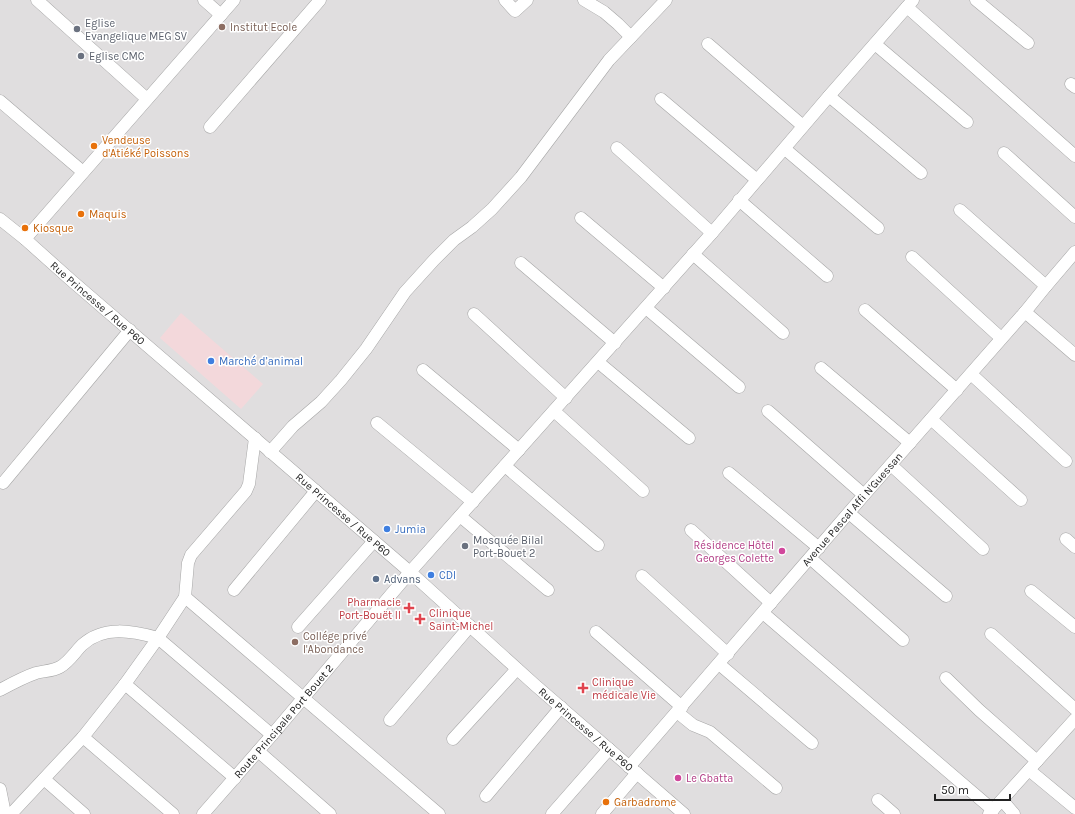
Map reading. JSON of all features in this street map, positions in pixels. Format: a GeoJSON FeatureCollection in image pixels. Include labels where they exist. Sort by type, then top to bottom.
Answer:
{"type":"FeatureCollection","features":[{"type":"Feature","properties":{"kind":"street"},"geometry":{"type":"LineString","coordinates":[[37,0],[147,99]]}},
{"type":"Feature","properties":{"kind":"street"},"geometry":{"type":"LineString","coordinates":[[204,0],[221,15]]}},
{"type":"Feature","properties":{"kind":"street"},"geometry":{"type":"LineString","coordinates":[[25,239],[234,0]]}},
{"type":"Feature","properties":{"kind":"street"},"geometry":{"type":"LineString","coordinates":[[210,127],[320,0]]}},
{"type":"Feature","properties":{"kind":"street"},"geometry":{"type":"LineString","coordinates":[[505,0],[515,11],[528,0]]}},
{"type":"Feature","properties":{"kind":"street"},"geometry":{"type":"LineString","coordinates":[[584,0],[604,12],[631,37]]}},
{"type":"Feature","properties":{"kind":"street"},"geometry":{"type":"LineString","coordinates":[[270,452],[293,426],[321,402],[341,380],[366,349],[405,292],[434,260],[454,240],[472,227],[492,209],[521,177],[609,60],[666,0]]}},
{"type":"Feature","properties":{"kind":"street"},"geometry":{"type":"LineString","coordinates":[[976,0],[1028,43]]}},
{"type":"Feature","properties":{"kind":"street"},"geometry":{"type":"LineString","coordinates":[[910,3],[1075,156]]}},
{"type":"Feature","properties":{"kind":"street","name":"Route Principale Port Bouet 2"},"geometry":{"type":"LineString","coordinates":[[203,814],[303,699],[410,572],[694,254],[910,3]]}},
{"type":"Feature","properties":{"kind":"street"},"geometry":{"type":"LineString","coordinates":[[708,44],[803,126]]}},
{"type":"Feature","properties":{"kind":"street"},"geometry":{"type":"LineString","coordinates":[[876,44],[967,122]]}},
{"type":"Feature","properties":{"kind":"street"},"geometry":{"type":"LineString","coordinates":[[829,96],[921,173]]}},
{"type":"Feature","properties":{"kind":"street"},"geometry":{"type":"LineString","coordinates":[[661,99],[757,180]]}},
{"type":"Feature","properties":{"kind":"street"},"geometry":{"type":"LineString","coordinates":[[0,101],[83,172]]}},
{"type":"Feature","properties":{"kind":"street"},"geometry":{"type":"LineString","coordinates":[[617,148],[712,232]]}},
{"type":"Feature","properties":{"kind":"street"},"geometry":{"type":"LineString","coordinates":[[785,149],[878,228]]}},
{"type":"Feature","properties":{"kind":"street"},"geometry":{"type":"LineString","coordinates":[[1004,154],[1075,217]]}},
{"type":"Feature","properties":{"kind":"street"},"geometry":{"type":"LineString","coordinates":[[739,200],[827,276]]}},
{"type":"Feature","properties":{"kind":"street"},"geometry":{"type":"LineString","coordinates":[[960,210],[1046,286]]}},
{"type":"Feature","properties":{"kind":"street"},"geometry":{"type":"LineString","coordinates":[[581,218],[664,288]]}},
{"type":"Feature","properties":{"kind":"street","name":"Rue Princesse / Rue P60"},"geometry":{"type":"LineString","coordinates":[[0,219],[410,572],[517,669],[684,814]]}},
{"type":"Feature","properties":{"kind":"street","name":"Avenue Pascal Affi N'Guessan"},"geometry":{"type":"LineString","coordinates":[[602,814],[633,770],[680,709],[864,495],[972,374],[1075,252]]}},
{"type":"Feature","properties":{"kind":"street"},"geometry":{"type":"LineString","coordinates":[[694,254],[783,333]]}},
{"type":"Feature","properties":{"kind":"street"},"geometry":{"type":"LineString","coordinates":[[912,256],[1001,338]]}},
{"type":"Feature","properties":{"kind":"street"},"geometry":{"type":"LineString","coordinates":[[521,263],[615,343]]}},
{"type":"Feature","properties":{"kind":"street"},"geometry":{"type":"LineString","coordinates":[[646,308],[740,387]]}},
{"type":"Feature","properties":{"kind":"street"},"geometry":{"type":"LineString","coordinates":[[865,310],[957,390]]}},
{"type":"Feature","properties":{"kind":"street"},"geometry":{"type":"LineString","coordinates":[[1025,312],[1075,355]]}},
{"type":"Feature","properties":{"kind":"street"},"geometry":{"type":"LineString","coordinates":[[474,314],[566,398]]}},
{"type":"Feature","properties":{"kind":"street"},"geometry":{"type":"LineString","coordinates":[[3,484],[130,330]]}},
{"type":"Feature","properties":{"kind":"street"},"geometry":{"type":"LineString","coordinates":[[598,362],[689,438]]}},
{"type":"Feature","properties":{"kind":"street"},"geometry":{"type":"LineString","coordinates":[[821,368],[910,443]]}},
{"type":"Feature","properties":{"kind":"street"},"geometry":{"type":"LineString","coordinates":[[423,370],[519,450]]}},
{"type":"Feature","properties":{"kind":"street"},"geometry":{"type":"LineString","coordinates":[[972,374],[1066,461]]}},
{"type":"Feature","properties":{"kind":"street"},"geometry":{"type":"LineString","coordinates":[[554,411],[643,491]]}},
{"type":"Feature","properties":{"kind":"street"},"geometry":{"type":"LineString","coordinates":[[768,411],[864,495]]}},
{"type":"Feature","properties":{"kind":"street"},"geometry":{"type":"LineString","coordinates":[[931,419],[1021,500]]}},
{"type":"Feature","properties":{"kind":"street"},"geometry":{"type":"LineString","coordinates":[[378,423],[472,502]]}},
{"type":"Feature","properties":{"kind":"street"},"geometry":{"type":"LineString","coordinates":[[11,814],[83,737],[125,684],[185,597],[188,564],[191,555],[246,490],[249,484],[255,438]]}},
{"type":"Feature","properties":{"kind":"street"},"geometry":{"type":"LineString","coordinates":[[891,465],[983,549]]}},
{"type":"Feature","properties":{"kind":"street"},"geometry":{"type":"LineString","coordinates":[[505,466],[598,545]]}},
{"type":"Feature","properties":{"kind":"street"},"geometry":{"type":"LineString","coordinates":[[729,472],[818,548]]}},
{"type":"Feature","properties":{"kind":"street"},"geometry":{"type":"LineString","coordinates":[[234,590],[316,491]]}},
{"type":"Feature","properties":{"kind":"street"},"geometry":{"type":"LineString","coordinates":[[849,513],[946,596]]}},
{"type":"Feature","properties":{"kind":"street"},"geometry":{"type":"LineString","coordinates":[[460,516],[548,590]]}},
{"type":"Feature","properties":{"kind":"street"},"geometry":{"type":"LineString","coordinates":[[690,530],[771,603]]}},
{"type":"Feature","properties":{"kind":"street"},"geometry":{"type":"LineString","coordinates":[[298,627],[374,542]]}},
{"type":"Feature","properties":{"kind":"street"},"geometry":{"type":"LineString","coordinates":[[810,558],[903,640]]}},
{"type":"Feature","properties":{"kind":"street"},"geometry":{"type":"LineString","coordinates":[[642,576],[728,654]]}},
{"type":"Feature","properties":{"kind":"street"},"geometry":{"type":"LineString","coordinates":[[1031,591],[1075,627]]}},
{"type":"Feature","properties":{"kind":"street"},"geometry":{"type":"LineString","coordinates":[[185,597],[439,814]]}},
{"type":"Feature","properties":{"kind":"street"},"geometry":{"type":"LineString","coordinates":[[763,613],[991,812],[1075,719]]}},
{"type":"Feature","properties":{"kind":"street"},"geometry":{"type":"LineString","coordinates":[[390,720],[470,626]]}},
{"type":"Feature","properties":{"kind":"street"},"geometry":{"type":"LineString","coordinates":[[0,690],[36,673],[61,667],[92,638],[104,633],[116,631],[131,632],[158,638],[272,735]]}},
{"type":"Feature","properties":{"kind":"street"},"geometry":{"type":"LineString","coordinates":[[596,632],[680,709],[693,725],[710,732],[776,788]]}},
{"type":"Feature","properties":{"kind":"street"},"geometry":{"type":"LineString","coordinates":[[991,634],[1075,709]]}},
{"type":"Feature","properties":{"kind":"street"},"geometry":{"type":"LineString","coordinates":[[719,664],[812,743]]}},
{"type":"Feature","properties":{"kind":"street"},"geometry":{"type":"LineString","coordinates":[[453,739],[517,669]]}},
{"type":"Feature","properties":{"kind":"street"},"geometry":{"type":"LineString","coordinates":[[946,678],[1075,808]]}},
{"type":"Feature","properties":{"kind":"street"},"geometry":{"type":"LineString","coordinates":[[125,684],[235,778]]}},
{"type":"Feature","properties":{"kind":"street"},"geometry":{"type":"LineString","coordinates":[[486,796],[561,707]]}},
{"type":"Feature","properties":{"kind":"street"},"geometry":{"type":"LineString","coordinates":[[83,737],[173,814]]}},
{"type":"Feature","properties":{"kind":"street"},"geometry":{"type":"LineString","coordinates":[[552,814],[609,749]]}},
{"type":"Feature","properties":{"kind":"street"},"geometry":{"type":"LineString","coordinates":[[258,751],[330,814]]}},
{"type":"Feature","properties":{"kind":"street"},"geometry":{"type":"LineString","coordinates":[[44,779],[84,814]]}},
{"type":"Feature","properties":{"kind":"street"},"geometry":{"type":"LineString","coordinates":[[0,789],[5,814]]}},
{"type":"Feature","properties":{"kind":"street"},"geometry":{"type":"LineString","coordinates":[[878,800],[894,814]]}},
{"type":"Feature","properties":{"kind":"street"},"geometry":{"type":"LineString","coordinates":[[1002,800],[1014,814]]}},
{"type":"Feature","properties":{"kind":"shaded area"},"geometry":{"type":"Polygon","coordinates":[[[0,0],[1075,0],[1075,814],[0,814],[0,0]]]}},
{"type":"Feature","properties":{"kind":"shaded area","name":"Marché d’animal"},"geometry":{"type":"Polygon","coordinates":[[[181,313],[263,384],[241,409],[160,338],[181,313]]]}},
{"type":"Feature","properties":{"kind":"place","name":"Institut Ecole"},"geometry":{"type":"Point","coordinates":[222,27]}},
{"type":"Feature","properties":{"kind":"place","name":"Eglise Evangelique MEG SV"},"geometry":{"type":"Point","coordinates":[77,29]}},
{"type":"Feature","properties":{"kind":"place","name":"Eglise CMC"},"geometry":{"type":"Point","coordinates":[81,56]}},
{"type":"Feature","properties":{"kind":"place","name":"Vendeuse d'Atiéké Poissons"},"geometry":{"type":"Point","coordinates":[94,146]}},
{"type":"Feature","properties":{"kind":"place","name":"Maquis"},"geometry":{"type":"Point","coordinates":[81,214]}},
{"type":"Feature","properties":{"kind":"place","name":"Kiosque"},"geometry":{"type":"Point","coordinates":[25,228]}},
{"type":"Feature","properties":{"kind":"place","name":"Marché d’animal"},"geometry":{"type":"Point","coordinates":[211,361]}},
{"type":"Feature","properties":{"kind":"place","name":"Jumia"},"geometry":{"type":"Point","coordinates":[387,529]}},
{"type":"Feature","properties":{"kind":"place","name":"Mosquée Bilal Port-Bouet 2"},"geometry":{"type":"Point","coordinates":[465,546]}},
{"type":"Feature","properties":{"kind":"place","name":"Résidence Hôtel Georges Colette"},"geometry":{"type":"Point","coordinates":[782,551]}},
{"type":"Feature","properties":{"kind":"place","name":"CDI"},"geometry":{"type":"Point","coordinates":[431,575]}},
{"type":"Feature","properties":{"kind":"place","name":"Advans"},"geometry":{"type":"Point","coordinates":[376,579]}},
{"type":"Feature","properties":{"kind":"place","name":"Pharmacie Port-Bouët II"},"geometry":{"type":"Point","coordinates":[409,608]}},
{"type":"Feature","properties":{"kind":"place","name":"Clinique Saint-Michel"},"geometry":{"type":"Point","coordinates":[420,619]}},
{"type":"Feature","properties":{"kind":"place","name":"Collége privé l'Abondance"},"geometry":{"type":"Point","coordinates":[295,642]}},
{"type":"Feature","properties":{"kind":"place","name":"Clinique médicale Vie"},"geometry":{"type":"Point","coordinates":[583,688]}},
{"type":"Feature","properties":{"kind":"place","name":"Le Gbatta"},"geometry":{"type":"Point","coordinates":[678,778]}},
{"type":"Feature","properties":{"kind":"place","name":"Garbadrome"},"geometry":{"type":"Point","coordinates":[606,802]}}]}
